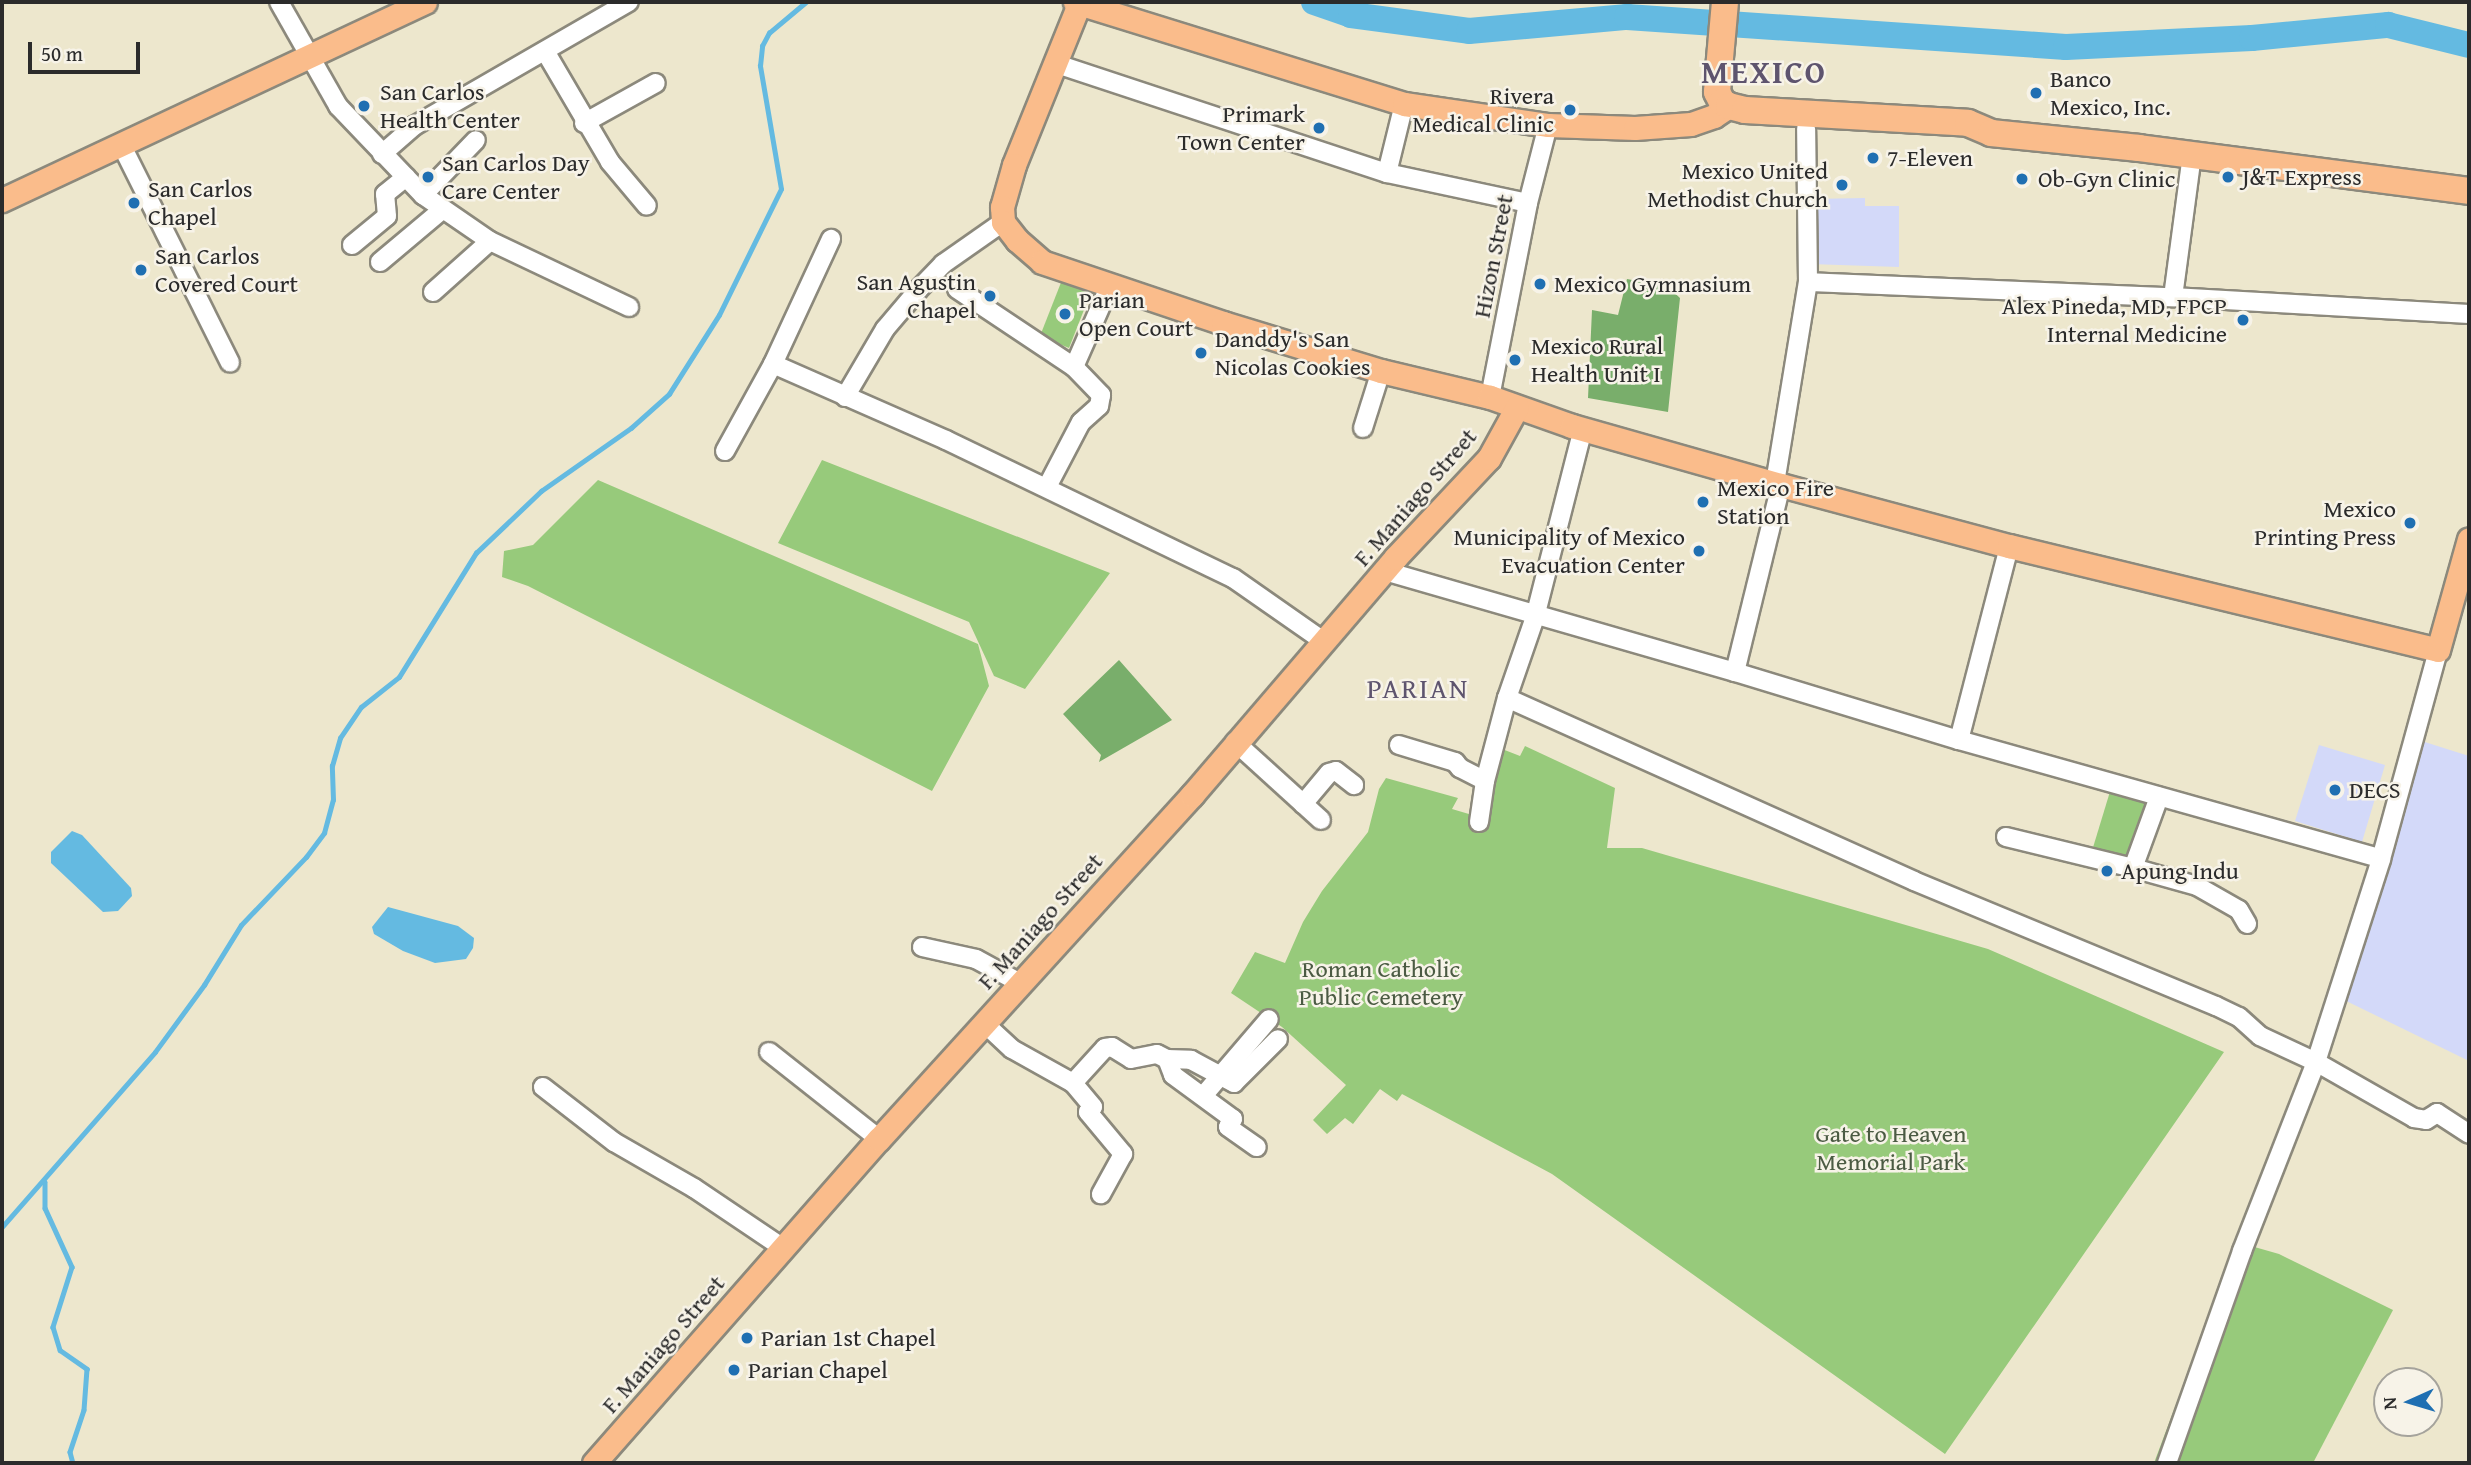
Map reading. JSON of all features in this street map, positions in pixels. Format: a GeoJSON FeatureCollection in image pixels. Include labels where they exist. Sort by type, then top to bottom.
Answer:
{"type":"FeatureCollection","features":[{"type":"Feature","properties":{"kind":"highway"},"geometry":{"type":"LineString","coordinates":[[1709,2],[1711,64]]}},
{"type":"Feature","properties":{"kind":"highway"},"geometry":{"type":"LineString","coordinates":[[1725,2],[1703,93],[1706,107],[1722,111],[1745,110],[1968,123],[1991,133],[2192,155],[2469,191]]}},
{"type":"Feature","properties":{"kind":"highway"},"geometry":{"type":"LineString","coordinates":[[1722,111],[1725,124],[1738,127],[1967,138],[1991,133]]}},
{"type":"Feature","properties":{"kind":"main road"},"geometry":{"type":"LineString","coordinates":[[2,200],[425,2]]}},
{"type":"Feature","properties":{"kind":"main road"},"geometry":{"type":"LineString","coordinates":[[1722,111],[1691,124],[1635,128],[1548,125],[1404,104],[1077,3],[1005,190],[1003,222],[1017,240],[1042,262],[1223,323],[1381,371],[1490,397],[1583,429],[2009,546],[2438,650],[2469,539]]}},
{"type":"Feature","properties":{"kind":"main road","name":"F. Maniago Street"},"geometry":{"type":"LineString","coordinates":[[594,1463],[879,1139],[1192,795],[1322,640],[1489,458],[1517,407]]}},
{"type":"Feature","properties":{"kind":"street"},"geometry":{"type":"LineString","coordinates":[[279,2],[338,106],[423,195],[490,241],[629,307]]}},
{"type":"Feature","properties":{"kind":"street"},"geometry":{"type":"LineString","coordinates":[[382,154],[414,126],[629,2]]}},
{"type":"Feature","properties":{"kind":"street"},"geometry":{"type":"LineString","coordinates":[[545,51],[584,123],[617,173],[647,205]]}},
{"type":"Feature","properties":{"kind":"street"},"geometry":{"type":"LineString","coordinates":[[1054,63],[1387,173],[1528,203]]}},
{"type":"Feature","properties":{"kind":"street"},"geometry":{"type":"LineString","coordinates":[[584,123],[656,83]]}},
{"type":"Feature","properties":{"kind":"street"},"geometry":{"type":"LineString","coordinates":[[1387,173],[1404,104]]}},
{"type":"Feature","properties":{"kind":"street","name":"Hizon Street"},"geometry":{"type":"LineString","coordinates":[[1490,397],[1528,203],[1548,125]]}},
{"type":"Feature","properties":{"kind":"street"},"geometry":{"type":"LineString","coordinates":[[1735,672],[1778,484],[1808,282],[1806,129]]}},
{"type":"Feature","properties":{"kind":"street"},"geometry":{"type":"LineString","coordinates":[[423,195],[476,141]]}},
{"type":"Feature","properties":{"kind":"street"},"geometry":{"type":"LineString","coordinates":[[122,145],[230,363]]}},
{"type":"Feature","properties":{"kind":"street"},"geometry":{"type":"LineString","coordinates":[[2173,297],[2192,155]]}},
{"type":"Feature","properties":{"kind":"street"},"geometry":{"type":"LineString","coordinates":[[352,245],[387,216],[385,194],[406,177]]}},
{"type":"Feature","properties":{"kind":"street"},"geometry":{"type":"LineString","coordinates":[[380,262],[442,210]]}},
{"type":"Feature","properties":{"kind":"street"},"geometry":{"type":"LineString","coordinates":[[845,397],[885,329],[919,289],[943,264],[1003,222]]}},
{"type":"Feature","properties":{"kind":"street"},"geometry":{"type":"LineString","coordinates":[[725,451],[773,364],[831,239]]}},
{"type":"Feature","properties":{"kind":"street"},"geometry":{"type":"LineString","coordinates":[[433,292],[490,241]]}},
{"type":"Feature","properties":{"kind":"street"},"geometry":{"type":"LineString","coordinates":[[1808,282],[2173,297],[2469,314]]}},
{"type":"Feature","properties":{"kind":"street"},"geometry":{"type":"LineString","coordinates":[[1074,367],[1110,285]]}},
{"type":"Feature","properties":{"kind":"street"},"geometry":{"type":"LineString","coordinates":[[957,289],[1074,367],[1101,395],[1101,401],[1081,422],[1047,487]]}},
{"type":"Feature","properties":{"kind":"street"},"geometry":{"type":"LineString","coordinates":[[773,364],[1047,487],[1233,578],[1322,640]]}},
{"type":"Feature","properties":{"kind":"street"},"geometry":{"type":"LineString","coordinates":[[1363,428],[1381,371]]}},
{"type":"Feature","properties":{"kind":"street"},"geometry":{"type":"LineString","coordinates":[[1479,822],[1485,781],[1507,698],[1535,617],[1583,429]]}},
{"type":"Feature","properties":{"kind":"street"},"geometry":{"type":"LineString","coordinates":[[1959,740],[2009,546]]}},
{"type":"Feature","properties":{"kind":"street"},"geometry":{"type":"LineString","coordinates":[[1385,571],[1959,740],[2381,859]]}},
{"type":"Feature","properties":{"kind":"street"},"geometry":{"type":"LineString","coordinates":[[2167,1463],[2242,1251],[2316,1062],[2381,859],[2438,650]]}},
{"type":"Feature","properties":{"kind":"street"},"geometry":{"type":"LineString","coordinates":[[1507,698],[1914,881],[2216,1006],[2239,1017],[2260,1036],[2316,1062],[2414,1118],[2426,1120],[2437,1113],[2469,1134]]}},
{"type":"Feature","properties":{"kind":"street"},"geometry":{"type":"LineString","coordinates":[[1235,742],[1321,820]]}},
{"type":"Feature","properties":{"kind":"street"},"geometry":{"type":"LineString","coordinates":[[1399,745],[1455,762],[1460,768],[1485,781]]}},
{"type":"Feature","properties":{"kind":"street"},"geometry":{"type":"LineString","coordinates":[[1303,804],[1329,773],[1336,771],[1354,785]]}},
{"type":"Feature","properties":{"kind":"street"},"geometry":{"type":"LineString","coordinates":[[2133,868],[2159,797]]}},
{"type":"Feature","properties":{"kind":"street"},"geometry":{"type":"LineString","coordinates":[[2006,837],[2197,886],[2239,910],[2247,923]]}},
{"type":"Feature","properties":{"kind":"street"},"geometry":{"type":"LineString","coordinates":[[922,947],[976,959],[1020,983]]}},
{"type":"Feature","properties":{"kind":"street"},"geometry":{"type":"LineString","coordinates":[[1203,1096],[1269,1019]]}},
{"type":"Feature","properties":{"kind":"street"},"geometry":{"type":"LineString","coordinates":[[984,1023],[1012,1049],[1073,1083],[1093,1107],[1088,1112],[1123,1154],[1101,1194]]}},
{"type":"Feature","properties":{"kind":"street"},"geometry":{"type":"LineString","coordinates":[[1073,1083],[1105,1048],[1112,1047],[1131,1059],[1152,1054],[1167,1059],[1191,1060],[1234,1083],[1278,1039]]}},
{"type":"Feature","properties":{"kind":"street"},"geometry":{"type":"LineString","coordinates":[[769,1052],[879,1139]]}},
{"type":"Feature","properties":{"kind":"street"},"geometry":{"type":"LineString","coordinates":[[1167,1059],[1174,1075],[1233,1119],[1228,1127],[1256,1147]]}},
{"type":"Feature","properties":{"kind":"street"},"geometry":{"type":"LineString","coordinates":[[543,1087],[614,1142],[694,1188],[783,1248]]}},
{"type":"Feature","properties":{"kind":"shaded area"},"geometry":{"type":"Polygon","coordinates":[[[1865,198],[1865,206],[1899,206],[1899,267],[1810,264],[1810,199],[1865,198]]]}},
{"type":"Feature","properties":{"kind":"shaded area"},"geometry":{"type":"Polygon","coordinates":[[[2409,737],[2469,756],[2469,1061],[2334,995],[2409,737]]]}},
{"type":"Feature","properties":{"kind":"shaded area"},"geometry":{"type":"Polygon","coordinates":[[[2319,745],[2385,765],[2362,842],[2295,821],[2319,745]]]}},
{"type":"Feature","properties":{"kind":"green space"},"geometry":{"type":"Polygon","coordinates":[[[1627,279],[1668,287],[1680,298],[1668,412],[1588,398],[1592,310],[1618,315],[1627,279]]]}},
{"type":"Feature","properties":{"kind":"green space","name":"Parian Open Court"},"geometry":{"type":"Polygon","coordinates":[[[1062,280],[1091,292],[1069,348],[1040,336],[1062,280]]]}},
{"type":"Feature","properties":{"kind":"green space"},"geometry":{"type":"Polygon","coordinates":[[[822,460],[1110,573],[1025,689],[994,676],[969,622],[778,543],[822,460]]]}},
{"type":"Feature","properties":{"kind":"green space"},"geometry":{"type":"Polygon","coordinates":[[[598,480],[978,644],[989,686],[932,791],[528,586],[502,577],[504,551],[533,545],[598,480]]]}},
{"type":"Feature","properties":{"kind":"green space"},"geometry":{"type":"Polygon","coordinates":[[[1119,660],[1172,720],[1099,762],[1101,755],[1063,714],[1119,660]]]}},
{"type":"Feature","properties":{"kind":"green space","name":"Gate to Heaven Memorial Park"},"geometry":{"type":"Polygon","coordinates":[[[1525,746],[1615,788],[1607,848],[1642,848],[1988,949],[2224,1052],[1945,1454],[1552,1174],[1402,1094],[1397,1101],[1380,1089],[1353,1124],[1345,1118],[1327,1134],[1313,1120],[1346,1085],[1282,1027],[1231,993],[1255,952],[1285,963],[1303,922],[1322,891],[1368,832],[1379,789],[1386,778],[1458,798],[1452,809],[1479,817],[1497,747],[1520,756],[1525,746]]]}},
{"type":"Feature","properties":{"kind":"green space"},"geometry":{"type":"Polygon","coordinates":[[[2112,785],[2148,796],[2126,866],[2091,854],[2112,785]]]}},
{"type":"Feature","properties":{"kind":"green space"},"geometry":{"type":"Polygon","coordinates":[[[2237,1242],[2279,1254],[2393,1310],[2313,1463],[2154,1463],[2237,1242]]]}},
{"type":"Feature","properties":{"kind":"water"},"geometry":{"type":"Polygon","coordinates":[[[72,831],[82,835],[131,888],[132,896],[118,911],[103,912],[51,863],[51,852],[72,831]]]}},
{"type":"Feature","properties":{"kind":"water"},"geometry":{"type":"Polygon","coordinates":[[[388,907],[458,926],[474,938],[473,948],[466,959],[435,963],[403,951],[374,934],[372,927],[388,907]]]}},
{"type":"Feature","properties":{"kind":"waterway"},"geometry":{"type":"LineString","coordinates":[[2,1227],[155,1052],[204,985],[241,925],[306,857],[324,833],[333,800],[332,766],[340,738],[361,707],[399,677],[476,553],[541,491],[631,428],[669,394],[719,315],[781,189],[760,66],[762,46],[769,33],[806,2]]}},
{"type":"Feature","properties":{"kind":"waterway"},"geometry":{"type":"LineString","coordinates":[[1314,2],[1351,15],[1469,31],[1627,17],[2066,47],[2252,38],[2388,25],[2469,45]]}},
{"type":"Feature","properties":{"kind":"waterway"},"geometry":{"type":"LineString","coordinates":[[45,1182],[45,1208],[72,1267],[53,1327],[60,1350],[87,1369],[84,1410],[70,1452],[73,1463]]}},
{"type":"Feature","properties":{"kind":"place","name":"Banco Mexico, Inc."},"geometry":{"type":"Point","coordinates":[2036,93]}},
{"type":"Feature","properties":{"kind":"place","name":"San Carlos Health Center"},"geometry":{"type":"Point","coordinates":[364,106]}},
{"type":"Feature","properties":{"kind":"place","name":"Rivera Medical Clinic"},"geometry":{"type":"Point","coordinates":[1570,110]}},
{"type":"Feature","properties":{"kind":"place","name":"Primark Town Center"},"geometry":{"type":"Point","coordinates":[1319,128]}},
{"type":"Feature","properties":{"kind":"place","name":"7-Eleven"},"geometry":{"type":"Point","coordinates":[1873,158]}},
{"type":"Feature","properties":{"kind":"place","name":"San Carlos Day Care Center"},"geometry":{"type":"Point","coordinates":[428,177]}},
{"type":"Feature","properties":{"kind":"place","name":"J&T Express"},"geometry":{"type":"Point","coordinates":[2228,177]}},
{"type":"Feature","properties":{"kind":"place","name":"Ob-Gyn Clinic"},"geometry":{"type":"Point","coordinates":[2022,179]}},
{"type":"Feature","properties":{"kind":"place","name":"Mexico United Methodist Church"},"geometry":{"type":"Point","coordinates":[1842,185]}},
{"type":"Feature","properties":{"kind":"place","name":"San Carlos Chapel"},"geometry":{"type":"Point","coordinates":[134,203]}},
{"type":"Feature","properties":{"kind":"place","name":"San Carlos Covered Court"},"geometry":{"type":"Point","coordinates":[141,270]}},
{"type":"Feature","properties":{"kind":"place","name":"Mexico Gymnasium"},"geometry":{"type":"Point","coordinates":[1540,284]}},
{"type":"Feature","properties":{"kind":"place","name":"San Agustin Chapel"},"geometry":{"type":"Point","coordinates":[990,296]}},
{"type":"Feature","properties":{"kind":"place","name":"Parian Open Court"},"geometry":{"type":"Point","coordinates":[1065,314]}},
{"type":"Feature","properties":{"kind":"place","name":"Alex Pineda, MD, FPCP Internal Medicine"},"geometry":{"type":"Point","coordinates":[2243,320]}},
{"type":"Feature","properties":{"kind":"place","name":"Danddy's San Nicolas Cookies"},"geometry":{"type":"Point","coordinates":[1201,353]}},
{"type":"Feature","properties":{"kind":"place","name":"Mexico Rural Health Unit I"},"geometry":{"type":"Point","coordinates":[1515,360]}},
{"type":"Feature","properties":{"kind":"place","name":"Mexico Fire Station"},"geometry":{"type":"Point","coordinates":[1703,502]}},
{"type":"Feature","properties":{"kind":"place","name":"Mexico Printing Press"},"geometry":{"type":"Point","coordinates":[2410,523]}},
{"type":"Feature","properties":{"kind":"place","name":"Municipality of Mexico Evacuation Center"},"geometry":{"type":"Point","coordinates":[1699,551]}},
{"type":"Feature","properties":{"kind":"place","name":"DECS"},"geometry":{"type":"Point","coordinates":[2335,790]}},
{"type":"Feature","properties":{"kind":"place","name":"Apung Indu"},"geometry":{"type":"Point","coordinates":[2107,871]}},
{"type":"Feature","properties":{"kind":"place","name":"Parian 1st Chapel"},"geometry":{"type":"Point","coordinates":[747,1338]}},
{"type":"Feature","properties":{"kind":"place","name":"Parian Chapel"},"geometry":{"type":"Point","coordinates":[734,1370]}},
{"type":"Feature","properties":{"kind":"district","name":"MEXICO"},"geometry":{"type":"Point","coordinates":[1764,72]}},
{"type":"Feature","properties":{"kind":"district","name":"PARIAN"},"geometry":{"type":"Point","coordinates":[1418,688]}},
{"type":"Feature","properties":{"kind":"park label","name":"Roman Catholic Public Cemetery"},"geometry":{"type":"Point","coordinates":[1381,983]}}]}
